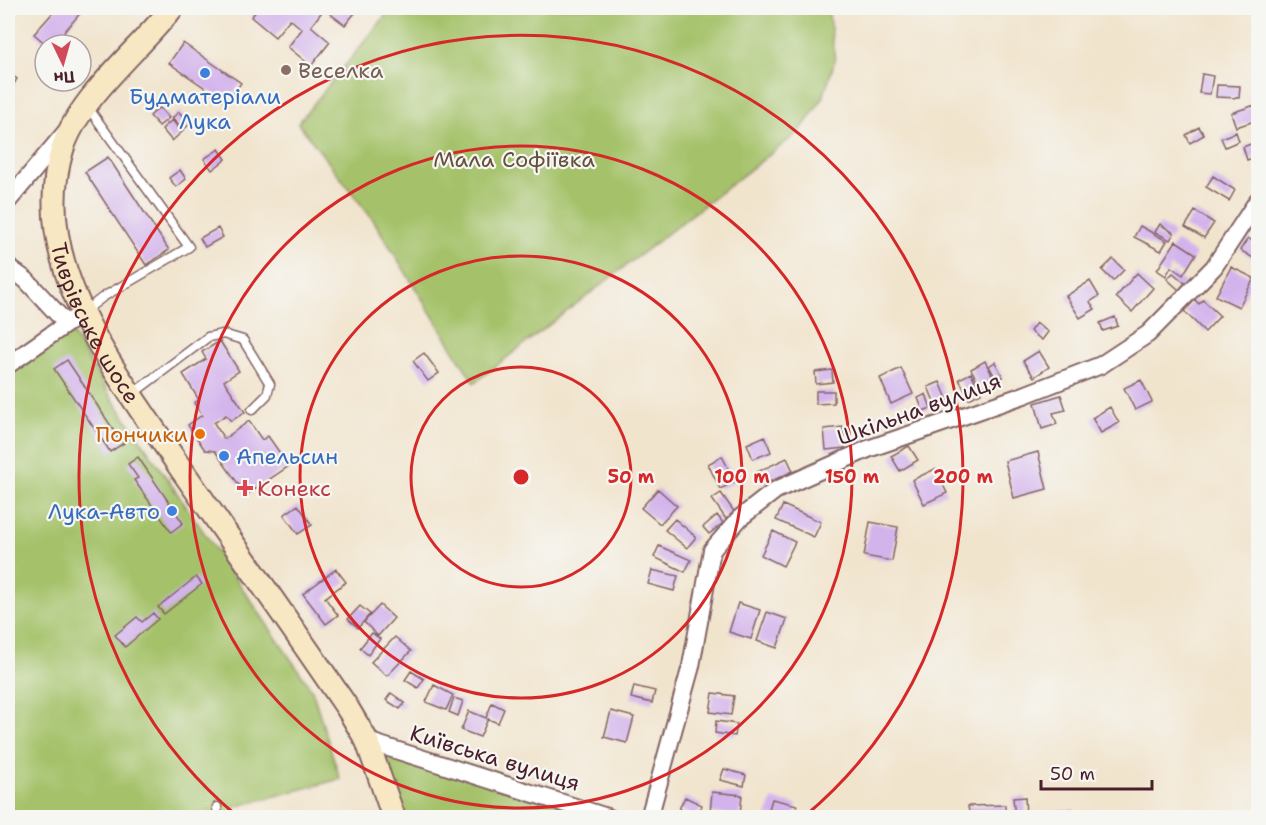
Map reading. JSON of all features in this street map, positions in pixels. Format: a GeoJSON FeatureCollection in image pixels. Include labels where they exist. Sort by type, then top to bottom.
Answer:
{"type":"FeatureCollection","features":[{"type":"Feature","properties":{"kind":"main road","name":"Тиврівське шосе"},"geometry":{"type":"LineString","coordinates":[[172,8],[86,105],[72,125],[57,168],[54,211],[57,238],[74,318],[326,676],[367,741],[394,818]]}},
{"type":"Feature","properties":{"kind":"street"},"geometry":{"type":"LineString","coordinates":[[8,201],[72,125]]}},
{"type":"Feature","properties":{"kind":"street","name":"Шкільна вулиця"},"geometry":{"type":"LineString","coordinates":[[649,818],[691,666],[712,550],[740,518],[776,490],[868,449],[1024,395],[1101,365],[1148,334],[1214,267],[1258,201]]}},
{"type":"Feature","properties":{"kind":"street"},"geometry":{"type":"LineString","coordinates":[[8,267],[74,318],[8,365]]}},
{"type":"Feature","properties":{"kind":"street","name":"Київська вулиця"},"geometry":{"type":"LineString","coordinates":[[367,741],[610,818]]}},
{"type":"Feature","properties":{"kind":"lane"},"geometry":{"type":"LineString","coordinates":[[74,318],[103,297],[189,247],[86,105]]}},
{"type":"Feature","properties":{"kind":"lane"},"geometry":{"type":"LineString","coordinates":[[131,396],[208,337],[223,334],[243,340],[270,384],[267,395],[252,410]]}},
{"type":"Feature","properties":{"kind":"lane"},"geometry":{"type":"LineString","coordinates":[[217,807],[218,818]]}},
{"type":"Feature","properties":{"kind":"green space","name":"Мала Софіївка"},"geometry":{"type":"Polygon","coordinates":[[[392,8],[828,8],[835,60],[823,98],[800,131],[474,383],[374,221],[298,123],[392,8]]]}},
{"type":"Feature","properties":{"kind":"green space"},"geometry":{"type":"Polygon","coordinates":[[[66,323],[107,391],[312,690],[340,779],[234,807],[237,817],[8,817],[8,365],[66,323]]]}},
{"type":"Feature","properties":{"kind":"green space"},"geometry":{"type":"Polygon","coordinates":[[[367,742],[610,817],[394,817],[367,742]]]}},
{"type":"Feature","properties":{"kind":"building"},"geometry":{"type":"Polygon","coordinates":[[[57,8],[83,10],[63,33],[35,33],[57,8]]]}},
{"type":"Feature","properties":{"kind":"building"},"geometry":{"type":"Polygon","coordinates":[[[259,8],[359,8],[345,25],[324,9],[311,26],[330,42],[311,66],[288,47],[302,29],[290,19],[275,37],[251,17],[259,8]]]}},
{"type":"Feature","properties":{"kind":"building","name":"Будматеріали Лука"},"geometry":{"type":"Polygon","coordinates":[[[183,43],[241,83],[227,103],[169,63],[183,43]]]}},
{"type":"Feature","properties":{"kind":"building"},"geometry":{"type":"Polygon","coordinates":[[[8,72],[17,79],[8,93],[8,72]]]}},
{"type":"Feature","properties":{"kind":"building"},"geometry":{"type":"Polygon","coordinates":[[[1202,74],[1213,76],[1210,94],[1199,93],[1202,74]]]}},
{"type":"Feature","properties":{"kind":"building"},"geometry":{"type":"Polygon","coordinates":[[[1217,85],[1240,86],[1239,98],[1216,97],[1217,85]]]}},
{"type":"Feature","properties":{"kind":"building"},"geometry":{"type":"Polygon","coordinates":[[[1255,105],[1258,120],[1236,127],[1231,113],[1255,105]]]}},
{"type":"Feature","properties":{"kind":"building"},"geometry":{"type":"Polygon","coordinates":[[[159,107],[169,118],[159,126],[150,116],[159,107]]]}},
{"type":"Feature","properties":{"kind":"building"},"geometry":{"type":"Polygon","coordinates":[[[179,112],[190,124],[183,130],[172,118],[179,112]]]}},
{"type":"Feature","properties":{"kind":"building"},"geometry":{"type":"Polygon","coordinates":[[[172,120],[182,132],[172,141],[162,129],[172,120]]]}},
{"type":"Feature","properties":{"kind":"building"},"geometry":{"type":"Polygon","coordinates":[[[1199,127],[1204,135],[1190,143],[1186,135],[1199,127]]]}},
{"type":"Feature","properties":{"kind":"building"},"geometry":{"type":"Polygon","coordinates":[[[1236,132],[1239,141],[1225,147],[1221,138],[1236,132]]]}},
{"type":"Feature","properties":{"kind":"building"},"geometry":{"type":"Polygon","coordinates":[[[1258,141],[1258,156],[1247,160],[1243,147],[1258,141]]]}},
{"type":"Feature","properties":{"kind":"building"},"geometry":{"type":"Polygon","coordinates":[[[219,149],[226,159],[212,170],[204,159],[219,149]]]}},
{"type":"Feature","properties":{"kind":"building"},"geometry":{"type":"Polygon","coordinates":[[[108,157],[169,250],[146,265],[85,172],[108,157]]]}},
{"type":"Feature","properties":{"kind":"building"},"geometry":{"type":"Polygon","coordinates":[[[180,170],[186,179],[176,187],[169,178],[180,170]]]}},
{"type":"Feature","properties":{"kind":"building"},"geometry":{"type":"Polygon","coordinates":[[[1213,176],[1235,190],[1229,201],[1206,187],[1213,176]]]}},
{"type":"Feature","properties":{"kind":"building"},"geometry":{"type":"Polygon","coordinates":[[[1195,211],[1214,223],[1204,238],[1185,227],[1195,211]]]}},
{"type":"Feature","properties":{"kind":"building"},"geometry":{"type":"Polygon","coordinates":[[[1160,224],[1174,233],[1170,240],[1155,232],[1160,224]]]}},
{"type":"Feature","properties":{"kind":"building"},"geometry":{"type":"Polygon","coordinates":[[[1140,226],[1167,241],[1161,251],[1134,237],[1140,226]]]}},
{"type":"Feature","properties":{"kind":"building"},"geometry":{"type":"Polygon","coordinates":[[[218,228],[223,237],[205,247],[200,238],[218,228]]]}},
{"type":"Feature","properties":{"kind":"building"},"geometry":{"type":"Polygon","coordinates":[[[1248,238],[1258,245],[1258,261],[1240,250],[1248,238]]]}},
{"type":"Feature","properties":{"kind":"building"},"geometry":{"type":"Polygon","coordinates":[[[1176,241],[1196,254],[1183,275],[1171,267],[1166,276],[1157,270],[1176,241]]]}},
{"type":"Feature","properties":{"kind":"building"},"geometry":{"type":"Polygon","coordinates":[[[1113,259],[1124,270],[1113,281],[1102,270],[1113,259]]]}},
{"type":"Feature","properties":{"kind":"building"},"geometry":{"type":"Polygon","coordinates":[[[1231,267],[1254,278],[1239,307],[1216,296],[1231,267]]]}},
{"type":"Feature","properties":{"kind":"building"},"geometry":{"type":"Polygon","coordinates":[[[1137,273],[1153,288],[1132,312],[1116,297],[1137,273]]]}},
{"type":"Feature","properties":{"kind":"building"},"geometry":{"type":"Polygon","coordinates":[[[1173,273],[1185,283],[1179,290],[1167,279],[1173,273]]]}},
{"type":"Feature","properties":{"kind":"building"},"geometry":{"type":"Polygon","coordinates":[[[1090,281],[1099,296],[1090,302],[1095,309],[1080,318],[1066,296],[1090,281]]]}},
{"type":"Feature","properties":{"kind":"building"},"geometry":{"type":"Polygon","coordinates":[[[1195,300],[1199,304],[1203,300],[1220,316],[1205,332],[1184,311],[1195,300]]]}},
{"type":"Feature","properties":{"kind":"building"},"geometry":{"type":"Polygon","coordinates":[[[1115,317],[1118,326],[1103,331],[1100,323],[1115,317]]]}},
{"type":"Feature","properties":{"kind":"building"},"geometry":{"type":"Polygon","coordinates":[[[1036,323],[1048,332],[1042,340],[1030,331],[1036,323]]]}},
{"type":"Feature","properties":{"kind":"building"},"geometry":{"type":"Polygon","coordinates":[[[220,341],[239,371],[224,381],[245,412],[231,421],[226,415],[214,423],[224,439],[249,421],[262,440],[268,436],[289,466],[246,495],[215,451],[205,450],[188,425],[202,415],[194,403],[199,400],[183,374],[206,359],[202,352],[220,341]]]}},
{"type":"Feature","properties":{"kind":"building"},"geometry":{"type":"Polygon","coordinates":[[[1039,351],[1049,367],[1034,377],[1023,361],[1039,351]]]}},
{"type":"Feature","properties":{"kind":"building"},"geometry":{"type":"Polygon","coordinates":[[[424,353],[439,373],[428,381],[413,361],[424,353]]]}},
{"type":"Feature","properties":{"kind":"building"},"geometry":{"type":"Polygon","coordinates":[[[67,360],[117,435],[104,443],[54,369],[67,360]]]}},
{"type":"Feature","properties":{"kind":"building"},"geometry":{"type":"Polygon","coordinates":[[[985,361],[995,381],[981,388],[971,369],[985,361]]]}},
{"type":"Feature","properties":{"kind":"building"},"geometry":{"type":"Polygon","coordinates":[[[995,362],[1003,377],[997,380],[989,366],[995,362]]]}},
{"type":"Feature","properties":{"kind":"building"},"geometry":{"type":"Polygon","coordinates":[[[901,368],[913,394],[891,404],[880,378],[901,368]]]}},
{"type":"Feature","properties":{"kind":"building"},"geometry":{"type":"Polygon","coordinates":[[[832,370],[833,382],[816,384],[815,372],[832,370]]]}},
{"type":"Feature","properties":{"kind":"building"},"geometry":{"type":"Polygon","coordinates":[[[971,373],[981,393],[969,399],[959,379],[971,373]]]}},
{"type":"Feature","properties":{"kind":"building"},"geometry":{"type":"Polygon","coordinates":[[[1141,380],[1152,402],[1135,410],[1124,388],[1141,380]]]}},
{"type":"Feature","properties":{"kind":"building"},"geometry":{"type":"Polygon","coordinates":[[[940,382],[948,401],[936,406],[928,387],[940,382]]]}},
{"type":"Feature","properties":{"kind":"building"},"geometry":{"type":"Polygon","coordinates":[[[816,391],[834,391],[834,403],[816,404],[816,391]]]}},
{"type":"Feature","properties":{"kind":"building"},"geometry":{"type":"Polygon","coordinates":[[[926,394],[931,408],[923,411],[918,398],[926,394]]]}},
{"type":"Feature","properties":{"kind":"building"},"geometry":{"type":"Polygon","coordinates":[[[1061,395],[1066,410],[1053,413],[1057,424],[1042,429],[1035,403],[1061,395]]]}},
{"type":"Feature","properties":{"kind":"building"},"geometry":{"type":"Polygon","coordinates":[[[1110,407],[1119,423],[1101,433],[1092,418],[1110,407]]]}},
{"type":"Feature","properties":{"kind":"building"},"geometry":{"type":"Polygon","coordinates":[[[843,427],[845,448],[826,450],[824,429],[843,427]]]}},
{"type":"Feature","properties":{"kind":"building"},"geometry":{"type":"Polygon","coordinates":[[[119,435],[124,443],[110,452],[105,444],[119,435]]]}},
{"type":"Feature","properties":{"kind":"building"},"geometry":{"type":"Polygon","coordinates":[[[765,436],[771,452],[753,459],[747,444],[765,436]]]}},
{"type":"Feature","properties":{"kind":"building"},"geometry":{"type":"Polygon","coordinates":[[[909,446],[918,460],[900,471],[891,456],[909,446]]]}},
{"type":"Feature","properties":{"kind":"building"},"geometry":{"type":"Polygon","coordinates":[[[1038,452],[1047,489],[1014,498],[1005,461],[1038,452]]]}},
{"type":"Feature","properties":{"kind":"building"},"geometry":{"type":"Polygon","coordinates":[[[722,456],[735,482],[720,489],[708,464],[722,456]]]}},
{"type":"Feature","properties":{"kind":"building"},"geometry":{"type":"Polygon","coordinates":[[[138,457],[183,523],[171,532],[134,480],[138,478],[128,464],[138,457]]]}},
{"type":"Feature","properties":{"kind":"building"},"geometry":{"type":"Polygon","coordinates":[[[787,458],[793,471],[763,485],[757,472],[787,458]]]}},
{"type":"Feature","properties":{"kind":"building"},"geometry":{"type":"Polygon","coordinates":[[[935,469],[947,493],[924,504],[912,480],[935,469]]]}},
{"type":"Feature","properties":{"kind":"building"},"geometry":{"type":"Polygon","coordinates":[[[658,489],[677,506],[660,524],[641,508],[658,489]]]}},
{"type":"Feature","properties":{"kind":"building"},"geometry":{"type":"Polygon","coordinates":[[[721,493],[735,513],[726,519],[712,499],[721,493]]]}},
{"type":"Feature","properties":{"kind":"building"},"geometry":{"type":"Polygon","coordinates":[[[298,505],[312,525],[298,534],[284,515],[298,505]]]}},
{"type":"Feature","properties":{"kind":"building"},"geometry":{"type":"Polygon","coordinates":[[[783,505],[821,522],[814,537],[776,520],[783,505]]]}},
{"type":"Feature","properties":{"kind":"building"},"geometry":{"type":"Polygon","coordinates":[[[717,515],[723,523],[709,534],[703,527],[717,515]]]}},
{"type":"Feature","properties":{"kind":"building"},"geometry":{"type":"Polygon","coordinates":[[[675,519],[696,537],[687,548],[665,530],[675,519]]]}},
{"type":"Feature","properties":{"kind":"building"},"geometry":{"type":"Polygon","coordinates":[[[870,522],[898,527],[892,561],[864,556],[870,522]]]}},
{"type":"Feature","properties":{"kind":"building"},"geometry":{"type":"Polygon","coordinates":[[[773,531],[795,542],[783,566],[761,555],[773,531]]]}},
{"type":"Feature","properties":{"kind":"building"},"geometry":{"type":"Polygon","coordinates":[[[659,546],[691,560],[685,572],[654,557],[659,546]]]}},
{"type":"Feature","properties":{"kind":"building"},"geometry":{"type":"Polygon","coordinates":[[[336,569],[346,582],[325,598],[338,615],[326,624],[303,594],[336,569]]]}},
{"type":"Feature","properties":{"kind":"building"},"geometry":{"type":"Polygon","coordinates":[[[652,570],[678,576],[674,591],[648,584],[652,570]]]}},
{"type":"Feature","properties":{"kind":"building"},"geometry":{"type":"Polygon","coordinates":[[[196,577],[202,584],[164,614],[158,607],[196,577]]]}},
{"type":"Feature","properties":{"kind":"building"},"geometry":{"type":"Polygon","coordinates":[[[738,603],[760,610],[751,639],[729,632],[738,603]]]}},
{"type":"Feature","properties":{"kind":"building"},"geometry":{"type":"Polygon","coordinates":[[[380,605],[394,618],[378,636],[364,622],[380,605]]]}},
{"type":"Feature","properties":{"kind":"building"},"geometry":{"type":"Polygon","coordinates":[[[360,606],[370,614],[358,628],[348,619],[360,606]]]}},
{"type":"Feature","properties":{"kind":"building"},"geometry":{"type":"Polygon","coordinates":[[[767,612],[787,619],[777,648],[757,641],[767,612]]]}},
{"type":"Feature","properties":{"kind":"building"},"geometry":{"type":"Polygon","coordinates":[[[153,613],[158,619],[125,647],[115,635],[137,617],[142,622],[153,613]]]}},
{"type":"Feature","properties":{"kind":"building"},"geometry":{"type":"Polygon","coordinates":[[[372,633],[380,639],[368,655],[360,648],[372,633]]]}},
{"type":"Feature","properties":{"kind":"building"},"geometry":{"type":"Polygon","coordinates":[[[395,637],[411,651],[387,676],[371,662],[395,637]]]}},
{"type":"Feature","properties":{"kind":"building"},"geometry":{"type":"Polygon","coordinates":[[[411,671],[424,679],[418,688],[405,680],[411,671]]]}},
{"type":"Feature","properties":{"kind":"building"},"geometry":{"type":"Polygon","coordinates":[[[434,685],[453,695],[446,710],[426,702],[434,685]]]}},
{"type":"Feature","properties":{"kind":"building"},"geometry":{"type":"Polygon","coordinates":[[[634,686],[655,691],[652,703],[631,698],[634,686]]]}},
{"type":"Feature","properties":{"kind":"building"},"geometry":{"type":"Polygon","coordinates":[[[391,693],[405,703],[400,709],[386,700],[391,693]]]}},
{"type":"Feature","properties":{"kind":"building"},"geometry":{"type":"Polygon","coordinates":[[[713,693],[734,696],[731,715],[710,712],[713,693]]]}},
{"type":"Feature","properties":{"kind":"building"},"geometry":{"type":"Polygon","coordinates":[[[454,698],[463,701],[458,716],[449,712],[454,698]]]}},
{"type":"Feature","properties":{"kind":"building"},"geometry":{"type":"Polygon","coordinates":[[[492,703],[504,709],[498,723],[488,719],[480,737],[461,730],[469,711],[486,718],[492,703]]]}},
{"type":"Feature","properties":{"kind":"building"},"geometry":{"type":"Polygon","coordinates":[[[611,711],[634,717],[627,743],[604,737],[611,711]]]}},
{"type":"Feature","properties":{"kind":"building"},"geometry":{"type":"Polygon","coordinates":[[[716,721],[737,724],[735,736],[715,733],[716,721]]]}},
{"type":"Feature","properties":{"kind":"building"},"geometry":{"type":"Polygon","coordinates":[[[724,769],[746,775],[744,786],[720,780],[724,769]]]}},
{"type":"Feature","properties":{"kind":"building"},"geometry":{"type":"Polygon","coordinates":[[[712,792],[742,795],[740,815],[710,813],[712,792]]]}},
{"type":"Feature","properties":{"kind":"building"},"geometry":{"type":"Polygon","coordinates":[[[685,797],[702,805],[696,818],[679,809],[685,797]]]}},
{"type":"Feature","properties":{"kind":"building"},"geometry":{"type":"Polygon","coordinates":[[[1025,797],[1026,818],[1015,818],[1013,798],[1025,797]]]}},
{"type":"Feature","properties":{"kind":"building"},"geometry":{"type":"Polygon","coordinates":[[[772,799],[797,805],[794,818],[767,816],[772,799]]]}},
{"type":"Feature","properties":{"kind":"building"},"geometry":{"type":"Polygon","coordinates":[[[1005,805],[1005,818],[970,818],[968,806],[1005,805]]]}},
{"type":"Feature","properties":{"kind":"building"},"geometry":{"type":"Polygon","coordinates":[[[1073,809],[1073,818],[1058,818],[1057,811],[1073,809]]]}},
{"type":"Feature","properties":{"kind":"place","name":"Веселка"},"geometry":{"type":"Point","coordinates":[286,70]}},
{"type":"Feature","properties":{"kind":"place","name":"Будматеріали Лука"},"geometry":{"type":"Point","coordinates":[205,73]}},
{"type":"Feature","properties":{"kind":"place","name":"Пончики"},"geometry":{"type":"Point","coordinates":[200,434]}},
{"type":"Feature","properties":{"kind":"place","name":"Апельсин"},"geometry":{"type":"Point","coordinates":[224,456]}},
{"type":"Feature","properties":{"kind":"place","name":"Конекс"},"geometry":{"type":"Point","coordinates":[245,488]}},
{"type":"Feature","properties":{"kind":"place","name":"Лука-Авто"},"geometry":{"type":"Point","coordinates":[172,511]}}]}
